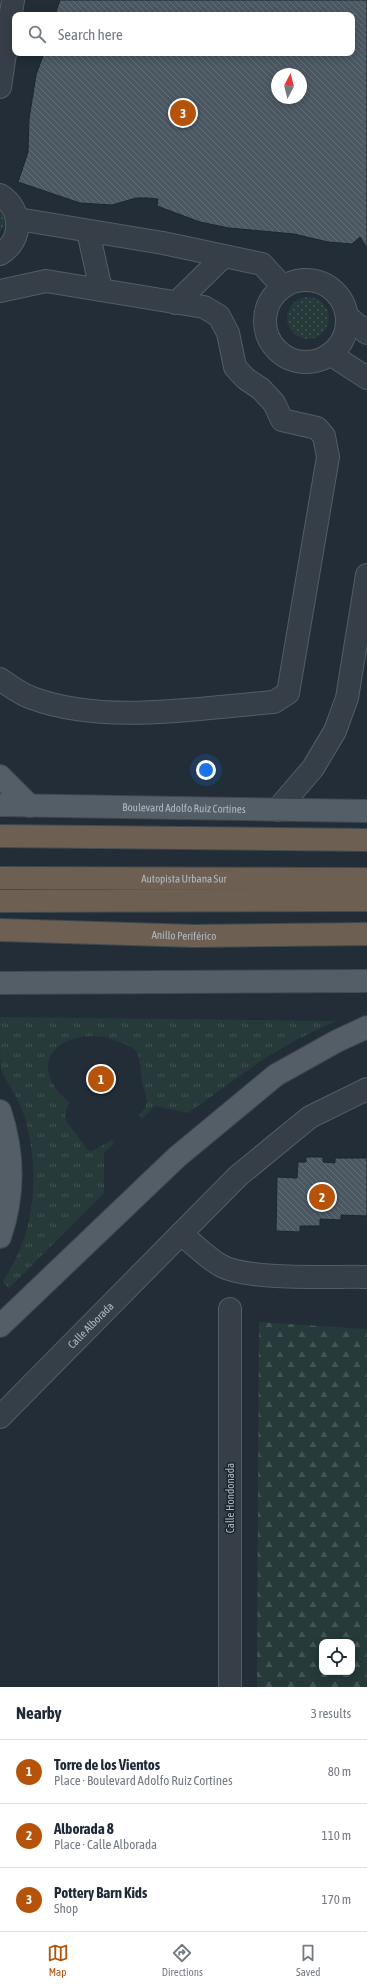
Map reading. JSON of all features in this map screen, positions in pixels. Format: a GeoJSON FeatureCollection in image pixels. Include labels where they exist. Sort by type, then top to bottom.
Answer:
{"type":"FeatureCollection","features":[{"type":"Feature","properties":{"kind":"highway"},"geometry":{"type":"LineString","coordinates":[[0,836],[363,839]]}},
{"type":"Feature","properties":{"kind":"highway","name":"Autopista Urbana Sur"},"geometry":{"type":"LineString","coordinates":[[0,878],[367,879]]}},
{"type":"Feature","properties":{"kind":"highway","name":"Autopista Urbana Sur"},"geometry":{"type":"LineString","coordinates":[[0,901],[367,900]]}},
{"type":"Feature","properties":{"kind":"highway","name":"Anillo Periférico"},"geometry":{"type":"LineString","coordinates":[[0,930],[56,930],[196,936],[367,934]]}},
{"type":"Feature","properties":{"kind":"main road"},"geometry":{"type":"LineString","coordinates":[[0,776],[30,806]]}},
{"type":"Feature","properties":{"kind":"main road","name":"Boulevard Adolfo Ruiz Cortines"},"geometry":{"type":"LineString","coordinates":[[0,805],[367,811]]}},
{"type":"Feature","properties":{"kind":"main road"},"geometry":{"type":"LineString","coordinates":[[0,983],[367,981]]}},
{"type":"Feature","properties":{"kind":"main road"},"geometry":{"type":"LineString","coordinates":[[0,1326],[177,1156],[276,1075],[337,1040],[367,1027]]}},
{"type":"Feature","properties":{"kind":"main road"},"geometry":{"type":"LineString","coordinates":[[0,1111],[7,1135],[11,1162],[11,1189],[7,1213],[0,1238]]}},
{"type":"Feature","properties":{"kind":"street"},"geometry":{"type":"LineString","coordinates":[[0,87],[2,56],[13,0]]}},
{"type":"Feature","properties":{"kind":"street"},"geometry":{"type":"LineString","coordinates":[[0,195],[7,199],[14,208],[18,219],[18,230],[14,242],[6,251],[0,254]]}},
{"type":"Feature","properties":{"kind":"street"},"geometry":{"type":"LineString","coordinates":[[18,219],[163,243],[223,257],[262,264],[283,287]]}},
{"type":"Feature","properties":{"kind":"street"},"geometry":{"type":"LineString","coordinates":[[88,231],[101,290]]}},
{"type":"Feature","properties":{"kind":"street"},"geometry":{"type":"LineString","coordinates":[[176,303],[223,257]]}},
{"type":"Feature","properties":{"kind":"street"},"geometry":{"type":"LineString","coordinates":[[310,280],[324,284],[336,292],[344,304],[348,317],[346,331],[340,344],[330,354],[319,360],[306,362],[294,360],[282,354],[273,345],[267,334],[265,321],[267,308],[273,297],[283,287],[296,281],[310,280]]}},
{"type":"Feature","properties":{"kind":"street"},"geometry":{"type":"LineString","coordinates":[[0,291],[46,281],[204,307],[219,316],[228,333],[235,368],[245,378],[261,389],[274,403],[282,420],[317,428],[324,436],[328,458],[288,693],[274,702],[168,711],[109,713],[51,704],[30,697],[0,679]]}},
{"type":"Feature","properties":{"kind":"street"},"geometry":{"type":"LineString","coordinates":[[348,317],[367,333]]}},
{"type":"Feature","properties":{"kind":"street"},"geometry":{"type":"LineString","coordinates":[[330,354],[367,378]]}},
{"type":"Feature","properties":{"kind":"street"},"geometry":{"type":"LineString","coordinates":[[277,810],[313,768],[336,731],[347,698],[367,575]]}},
{"type":"Feature","properties":{"kind":"street","name":"Calle Alborada"},"geometry":{"type":"LineString","coordinates":[[0,1416],[238,1176],[310,1117],[367,1089]]}},
{"type":"Feature","properties":{"kind":"street"},"geometry":{"type":"LineString","coordinates":[[181,1234],[221,1265],[235,1271],[254,1275],[367,1277]]}},
{"type":"Feature","properties":{"kind":"street","name":"Calle Hondonada"},"geometry":{"type":"LineString","coordinates":[[230,1310],[230,1687]]}},
{"type":"Feature","properties":{"kind":"green space"},"geometry":{"type":"Polygon","coordinates":[[[0,199],[7,222],[0,232],[0,199]]]}},
{"type":"Feature","properties":{"kind":"green space"},"geometry":{"type":"Polygon","coordinates":[[[304,297],[312,297],[323,303],[329,314],[329,322],[323,333],[312,339],[304,339],[293,333],[287,322],[287,314],[293,303],[304,297]]]}},
{"type":"Feature","properties":{"kind":"green space"},"geometry":{"type":"Polygon","coordinates":[[[0,1017],[336,1021],[298,1039],[265,1058],[188,1113],[155,1106],[142,1119],[139,1115],[146,1106],[147,1102],[140,1064],[135,1050],[127,1045],[101,1037],[84,1037],[69,1041],[57,1048],[50,1058],[48,1071],[54,1086],[69,1102],[65,1115],[67,1122],[88,1150],[92,1151],[112,1140],[114,1144],[104,1153],[104,1193],[9,1288],[3,1282],[19,1252],[30,1218],[33,1189],[33,1160],[25,1118],[20,1105],[1,1069],[0,1017]]]}},
{"type":"Feature","properties":{"kind":"green space"},"geometry":{"type":"Polygon","coordinates":[[[259,1322],[367,1329],[367,1687],[257,1687],[259,1322]]]}},
{"type":"Feature","properties":{"kind":"building"},"geometry":{"type":"Polygon","coordinates":[[[60,0],[367,0],[367,248],[360,237],[352,244],[328,242],[294,234],[229,228],[200,222],[157,206],[158,199],[136,198],[112,205],[80,203],[18,182],[28,152],[29,119],[36,75],[43,56],[355,56],[355,12],[56,12],[60,0]]]}},
{"type":"Feature","properties":{"kind":"building"},"geometry":{"type":"Polygon","coordinates":[[[306,1157],[323,1157],[323,1162],[335,1163],[335,1158],[367,1158],[367,1216],[341,1215],[341,1220],[320,1219],[320,1226],[300,1226],[300,1232],[276,1231],[277,1177],[297,1178],[298,1162],[306,1162],[306,1157]]]}},
{"type":"Feature","properties":{"kind":"place","name":"Pottery Barn Kids"},"geometry":{"type":"Point","coordinates":[183,113]}},
{"type":"Feature","properties":{"kind":"place","name":"Torre de los Vientos"},"geometry":{"type":"Point","coordinates":[101,1079]}},
{"type":"Feature","properties":{"kind":"place","name":"Alborada 8"},"geometry":{"type":"Point","coordinates":[322,1197]}}]}
